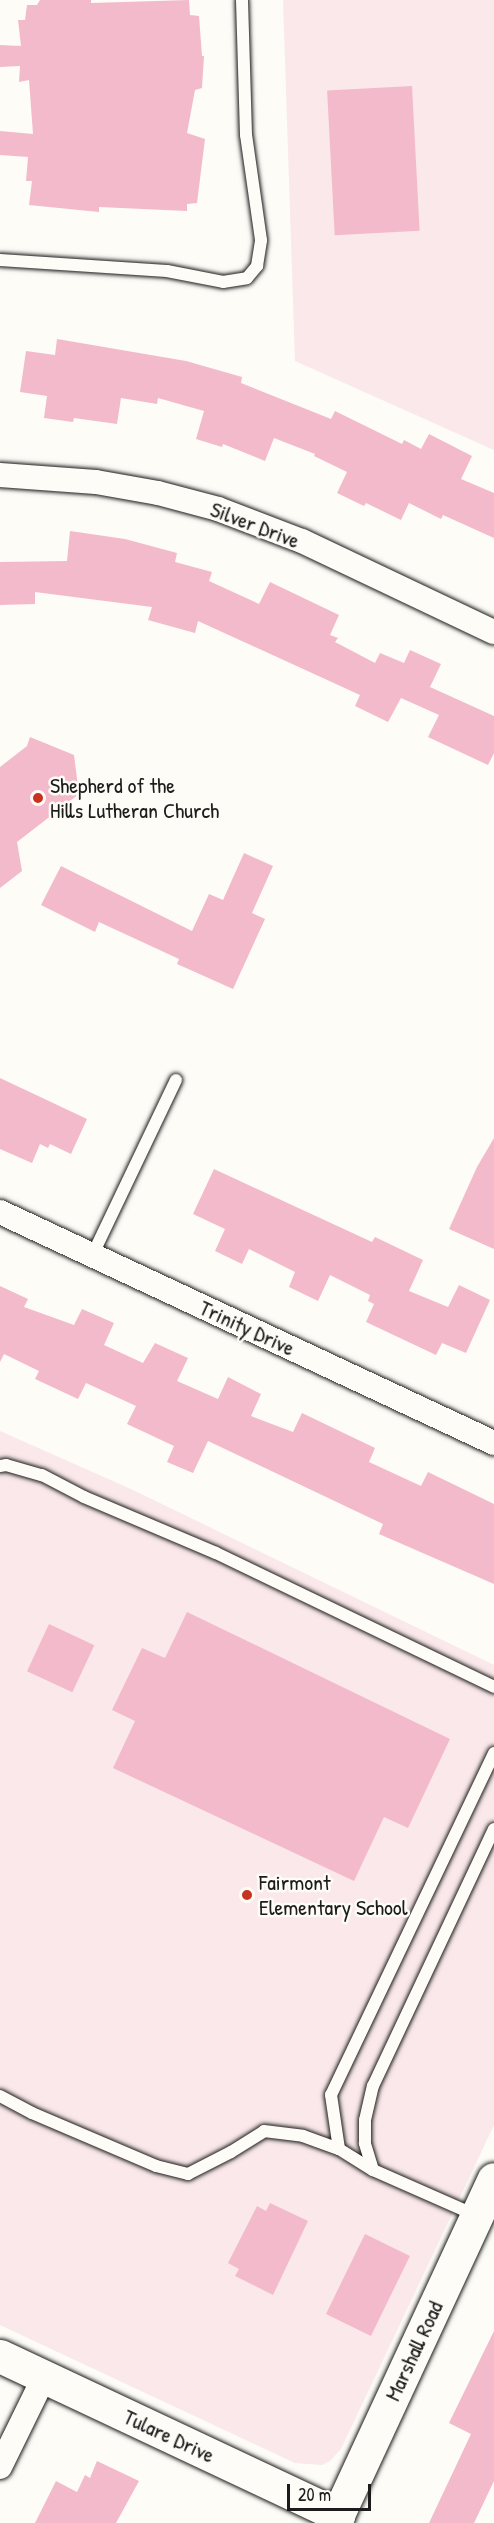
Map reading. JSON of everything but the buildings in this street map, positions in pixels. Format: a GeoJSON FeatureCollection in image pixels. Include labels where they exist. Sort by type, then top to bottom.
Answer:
{"type":"FeatureCollection","features":[{"type":"Feature","properties":{"kind":"street","name":"Silver Drive"},"geometry":{"type":"LineString","coordinates":[[0,476],[96,482],[158,493],[218,509],[302,541],[494,632]]}},
{"type":"Feature","properties":{"kind":"street","name":"Trinity Drive"},"geometry":{"type":"LineString","coordinates":[[0,1212],[493,1441]]}},
{"type":"Feature","properties":{"kind":"street","name":"Marshall Road"},"geometry":{"type":"LineString","coordinates":[[336,2519],[494,2179]]}},
{"type":"Feature","properties":{"kind":"street","name":"Tulare Drive"},"geometry":{"type":"LineString","coordinates":[[0,2356],[336,2519]]}},
{"type":"Feature","properties":{"kind":"street"},"geometry":{"type":"LineString","coordinates":[[0,2467],[44,2377]]}},
{"type":"Feature","properties":{"kind":"lane"},"geometry":{"type":"LineString","coordinates":[[0,261],[167,271],[223,282],[247,278],[257,266],[261,240],[246,135],[242,0]]}},
{"type":"Feature","properties":{"kind":"lane"},"geometry":{"type":"LineString","coordinates":[[92,1256],[176,1080]]}},
{"type":"Feature","properties":{"kind":"lane"},"geometry":{"type":"LineString","coordinates":[[0,1466],[6,1464],[42,1475],[84,1497],[216,1553],[494,1687]]}},
{"type":"Feature","properties":{"kind":"lane"},"geometry":{"type":"LineString","coordinates":[[339,2149],[331,2095],[494,1753]]}},
{"type":"Feature","properties":{"kind":"lane"},"geometry":{"type":"LineString","coordinates":[[373,2169],[365,2143],[365,2120],[373,2086],[494,1829]]}},
{"type":"Feature","properties":{"kind":"lane"},"geometry":{"type":"LineString","coordinates":[[0,2096],[32,2113],[156,2166],[188,2174],[231,2152],[264,2131],[285,2132],[339,2149],[373,2169],[476,2215]]}},
{"type":"Feature","properties":{"kind":"shaded area"},"geometry":{"type":"Polygon","coordinates":[[[283,0],[494,0],[494,450],[295,361],[283,0]]]}},
{"type":"Feature","properties":{"kind":"shaded area","name":"Fairmont Elementary School"},"geometry":{"type":"Polygon","coordinates":[[[0,1431],[133,1490],[494,1665],[494,2125],[341,2449],[330,2461],[322,2465],[295,2463],[0,2325],[0,1431]]]}},
{"type":"Feature","properties":{"kind":"place","name":"Shepherd of the Hills Lutheran Church"},"geometry":{"type":"Point","coordinates":[38,798]}},
{"type":"Feature","properties":{"kind":"place","name":"Fairmont Elementary School"},"geometry":{"type":"Point","coordinates":[247,1895]}}]}
